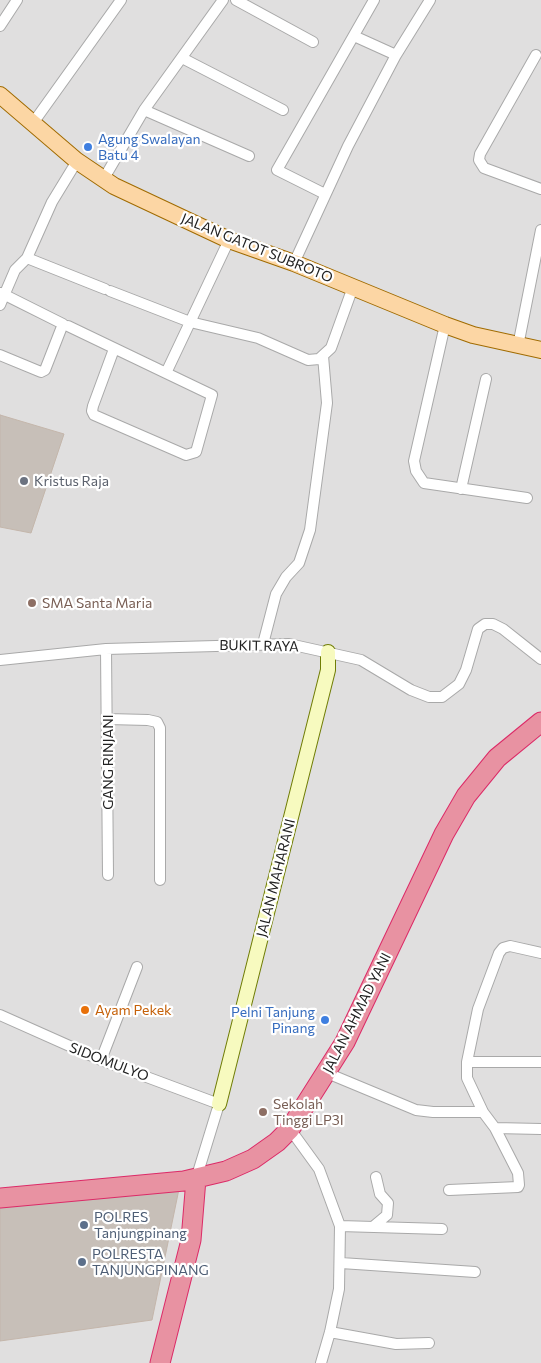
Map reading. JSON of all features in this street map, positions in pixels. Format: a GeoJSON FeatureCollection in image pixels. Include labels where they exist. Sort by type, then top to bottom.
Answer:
{"type":"FeatureCollection","features":[{"type":"Feature","properties":{"kind":"highway","name":"JALAN AHMAD YANI"},"geometry":{"type":"LineString","coordinates":[[0,1198],[165,1184],[196,1179],[226,1171],[253,1159],[278,1142],[290,1129],[309,1097],[327,1073],[410,909],[444,834],[466,796],[497,758],[541,722]]}},
{"type":"Feature","properties":{"kind":"highway"},"geometry":{"type":"LineString","coordinates":[[160,1363],[191,1240],[196,1179]]}},
{"type":"Feature","properties":{"kind":"main road","name":"JALAN GATOT SUBROTO"},"geometry":{"type":"LineString","coordinates":[[0,95],[77,161],[103,180],[229,240],[294,263],[473,335],[541,350]]}},
{"type":"Feature","properties":{"kind":"street"},"geometry":{"type":"LineString","coordinates":[[0,26],[17,0]]}},
{"type":"Feature","properties":{"kind":"street"},"geometry":{"type":"LineString","coordinates":[[33,123],[120,0]]}},
{"type":"Feature","properties":{"kind":"street"},"geometry":{"type":"LineString","coordinates":[[103,180],[144,110],[223,0]]}},
{"type":"Feature","properties":{"kind":"street"},"geometry":{"type":"LineString","coordinates":[[236,0],[313,42]]}},
{"type":"Feature","properties":{"kind":"street"},"geometry":{"type":"LineString","coordinates":[[325,194],[277,170],[374,0]]}},
{"type":"Feature","properties":{"kind":"street"},"geometry":{"type":"LineString","coordinates":[[294,263],[325,194],[396,55],[430,0]]}},
{"type":"Feature","properties":{"kind":"street"},"geometry":{"type":"LineString","coordinates":[[354,36],[396,55]]}},
{"type":"Feature","properties":{"kind":"street"},"geometry":{"type":"LineString","coordinates":[[536,55],[480,154],[479,160],[484,168],[541,189]]}},
{"type":"Feature","properties":{"kind":"street"},"geometry":{"type":"LineString","coordinates":[[182,58],[284,110]]}},
{"type":"Feature","properties":{"kind":"street"},"geometry":{"type":"LineString","coordinates":[[144,110],[249,156]]}},
{"type":"Feature","properties":{"kind":"street"},"geometry":{"type":"LineString","coordinates":[[0,305],[3,294],[15,270],[27,258],[52,202],[77,161]]}},
{"type":"Feature","properties":{"kind":"street"},"geometry":{"type":"LineString","coordinates":[[518,346],[541,230]]}},
{"type":"Feature","properties":{"kind":"street"},"geometry":{"type":"LineString","coordinates":[[166,373],[229,240]]}},
{"type":"Feature","properties":{"kind":"street"},"geometry":{"type":"LineString","coordinates":[[27,258],[190,322],[258,338],[308,360],[319,359],[331,348],[353,287]]}},
{"type":"Feature","properties":{"kind":"street"},"geometry":{"type":"LineString","coordinates":[[3,294],[64,326],[114,349],[166,373],[212,395],[196,452],[192,455],[186,455],[94,415],[92,411],[93,406],[114,349]]}},
{"type":"Feature","properties":{"kind":"street"},"geometry":{"type":"LineString","coordinates":[[445,325],[414,461],[416,471],[424,482],[527,498]]}},
{"type":"Feature","properties":{"kind":"street"},"geometry":{"type":"LineString","coordinates":[[0,355],[41,372],[45,370],[64,326]]}},
{"type":"Feature","properties":{"kind":"street"},"geometry":{"type":"LineString","coordinates":[[263,644],[276,594],[286,577],[299,563],[310,530],[327,403],[323,356]]}},
{"type":"Feature","properties":{"kind":"street"},"geometry":{"type":"LineString","coordinates":[[461,489],[486,379]]}},
{"type":"Feature","properties":{"kind":"street","name":"BUKIT RAYA"},"geometry":{"type":"LineString","coordinates":[[0,660],[106,649],[289,644],[361,660],[410,690],[429,697],[442,697],[459,684],[466,670],[478,629],[485,624],[493,624],[502,629],[541,659]]}},
{"type":"Feature","properties":{"kind":"street","name":"GANG RINJANI"},"geometry":{"type":"LineString","coordinates":[[106,649],[108,875]]}},
{"type":"Feature","properties":{"kind":"street","name":"JALAN MAHARANI"},"geometry":{"type":"LineString","coordinates":[[219,1104],[328,670],[328,652]]}},
{"type":"Feature","properties":{"kind":"street"},"geometry":{"type":"LineString","coordinates":[[108,719],[148,720],[157,722],[160,728],[160,880]]}},
{"type":"Feature","properties":{"kind":"street"},"geometry":{"type":"LineString","coordinates":[[449,1190],[518,1187],[519,1185],[518,1173],[495,1128],[483,1112],[467,1078],[467,1062],[478,1009],[499,953],[504,948],[510,946],[541,953]]}},
{"type":"Feature","properties":{"kind":"street"},"geometry":{"type":"LineString","coordinates":[[101,1060],[137,967]]}},
{"type":"Feature","properties":{"kind":"street","name":"SIDOMULYO"},"geometry":{"type":"LineString","coordinates":[[0,1015],[101,1060],[219,1104]]}},
{"type":"Feature","properties":{"kind":"street"},"geometry":{"type":"LineString","coordinates":[[467,1062],[541,1062]]}},
{"type":"Feature","properties":{"kind":"street"},"geometry":{"type":"LineString","coordinates":[[327,1073],[416,1110],[483,1112]]}},
{"type":"Feature","properties":{"kind":"street"},"geometry":{"type":"LineString","coordinates":[[196,1179],[219,1104]]}},
{"type":"Feature","properties":{"kind":"street"},"geometry":{"type":"LineString","coordinates":[[495,1128],[541,1129]]}},
{"type":"Feature","properties":{"kind":"street"},"geometry":{"type":"LineString","coordinates":[[290,1129],[319,1170],[340,1226],[341,1262],[330,1332],[321,1363]]}},
{"type":"Feature","properties":{"kind":"street"},"geometry":{"type":"LineString","coordinates":[[375,1225],[386,1215],[388,1203],[380,1194],[376,1177]]}},
{"type":"Feature","properties":{"kind":"street"},"geometry":{"type":"LineString","coordinates":[[340,1226],[375,1225],[442,1229]]}},
{"type":"Feature","properties":{"kind":"street"},"geometry":{"type":"LineString","coordinates":[[341,1262],[475,1272]]}},
{"type":"Feature","properties":{"kind":"street"},"geometry":{"type":"LineString","coordinates":[[330,1332],[396,1344],[428,1343]]}},
{"type":"Feature","properties":{"kind":"shaded area"},"geometry":{"type":"Polygon","coordinates":[[[0,0],[541,0],[541,1363],[0,1363],[0,0]]]}},
{"type":"Feature","properties":{"kind":"building","name":"Kristus Raja"},"geometry":{"type":"Polygon","coordinates":[[[0,415],[64,434],[31,533],[0,527],[0,415]]]}},
{"type":"Feature","properties":{"kind":"building","name":"POLRESTA TANJUNGPINANG"},"geometry":{"type":"Polygon","coordinates":[[[179,1189],[152,1320],[0,1341],[0,1204],[179,1189]]]}},
{"type":"Feature","properties":{"kind":"place","name":"Agung Swalayan Batu 4"},"geometry":{"type":"Point","coordinates":[88,147]}},
{"type":"Feature","properties":{"kind":"place","name":"Kristus Raja"},"geometry":{"type":"Point","coordinates":[24,481]}},
{"type":"Feature","properties":{"kind":"place","name":"SMA Santa Maria"},"geometry":{"type":"Point","coordinates":[32,603]}},
{"type":"Feature","properties":{"kind":"place","name":"Ayam Pekek"},"geometry":{"type":"Point","coordinates":[85,1010]}},
{"type":"Feature","properties":{"kind":"place","name":"Pelni Tanjung Pinang"},"geometry":{"type":"Point","coordinates":[325,1020]}},
{"type":"Feature","properties":{"kind":"place","name":"Sekolah Tinggi LP3I"},"geometry":{"type":"Point","coordinates":[263,1112]}},
{"type":"Feature","properties":{"kind":"place","name":"POLRES Tanjungpinang"},"geometry":{"type":"Point","coordinates":[84,1225]}},
{"type":"Feature","properties":{"kind":"place","name":"POLRESTA TANJUNGPINANG"},"geometry":{"type":"Point","coordinates":[82,1262]}}]}
